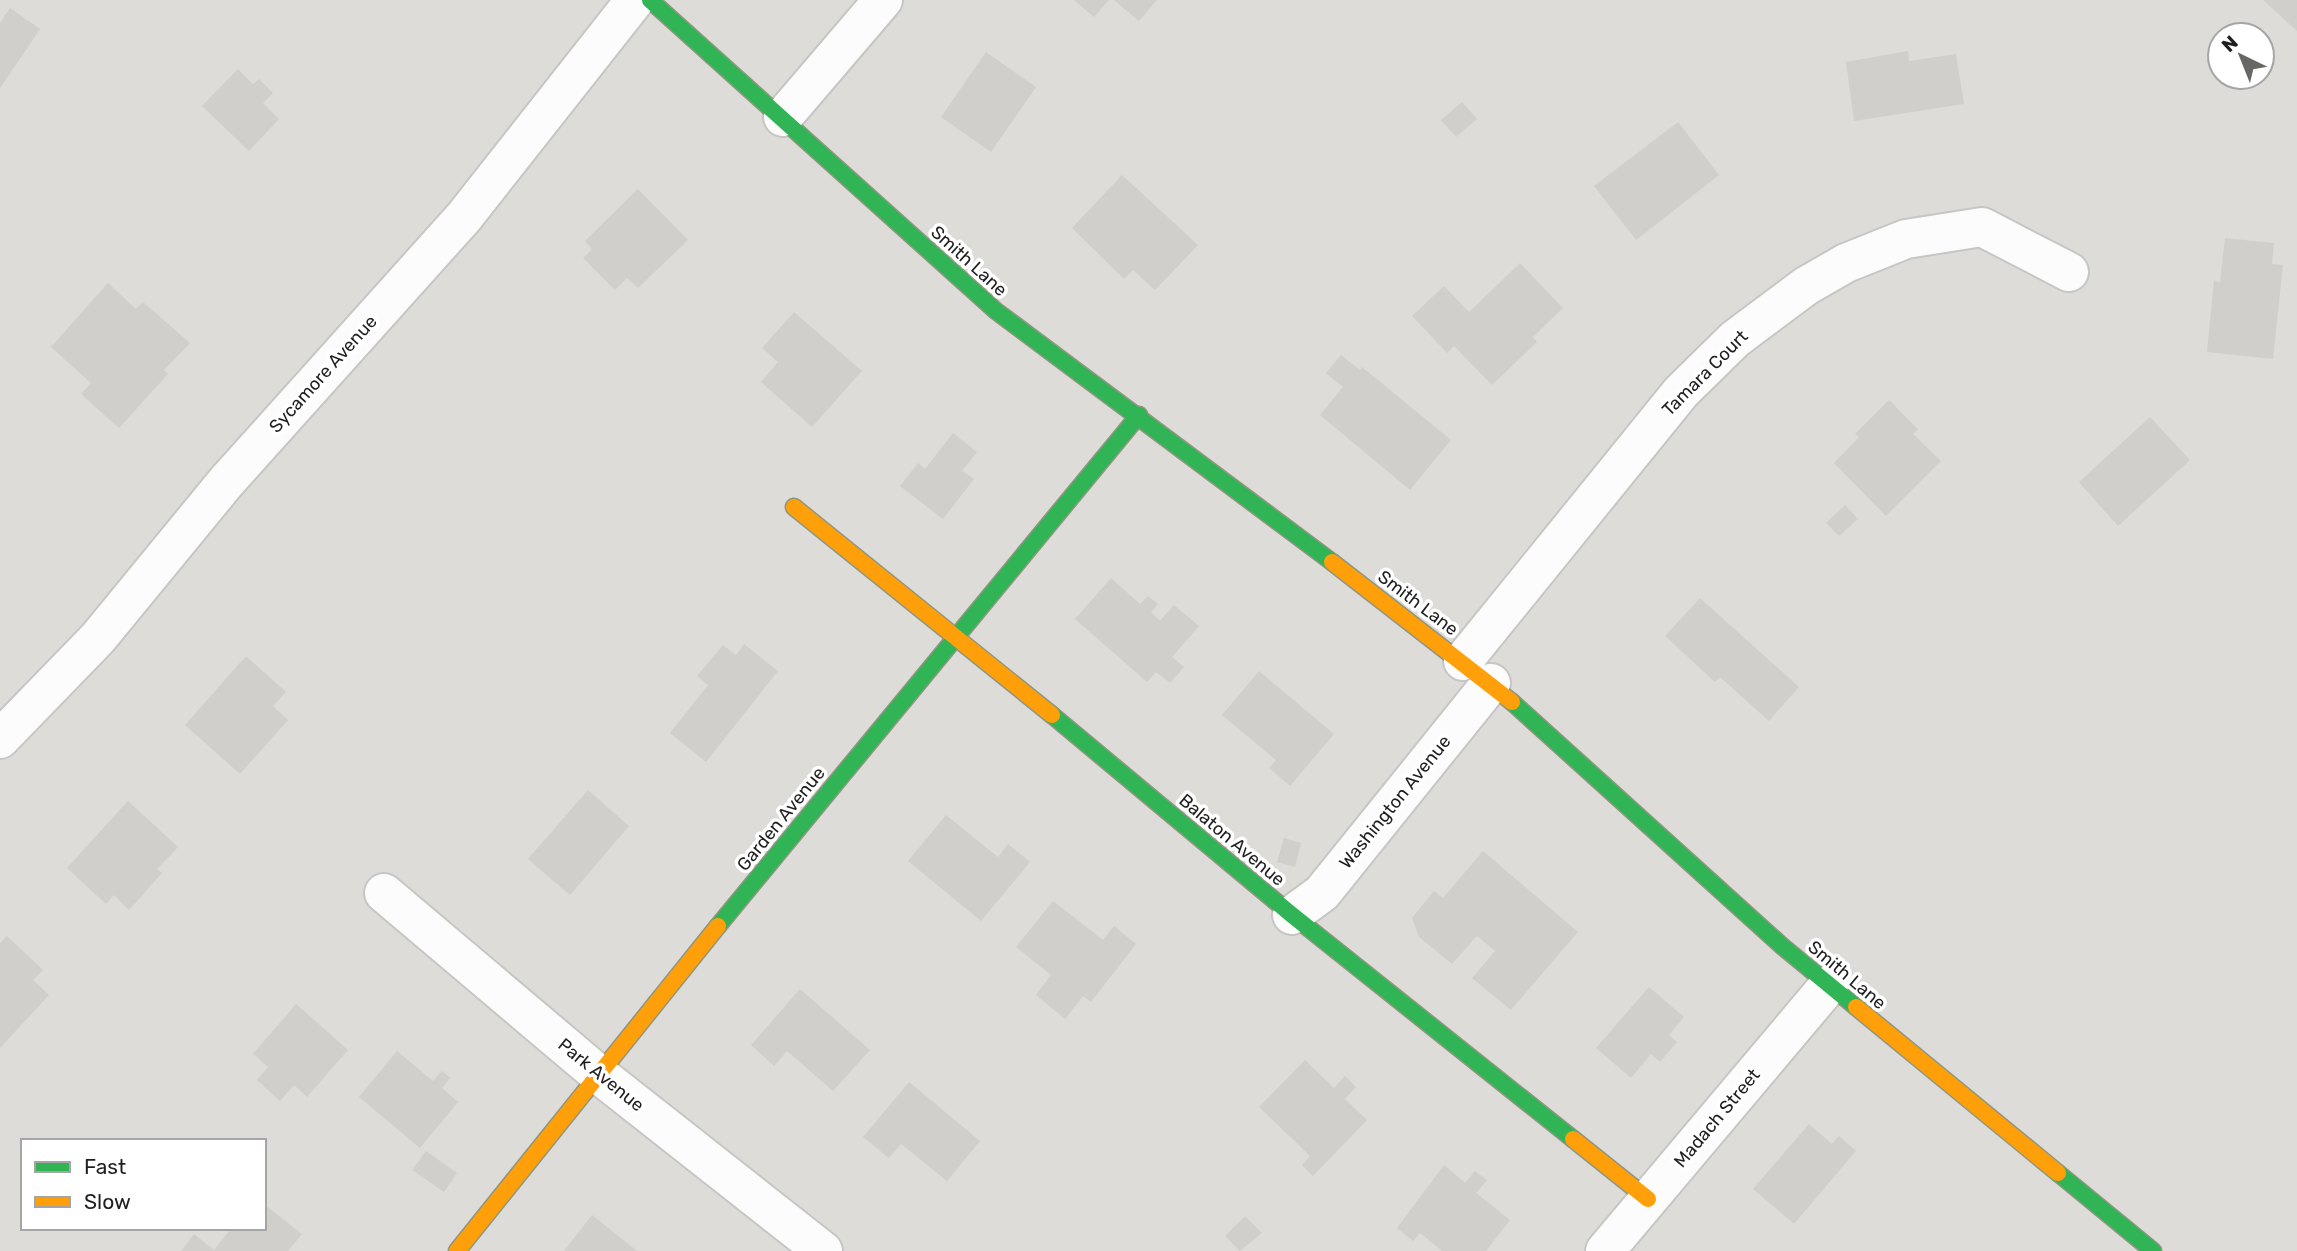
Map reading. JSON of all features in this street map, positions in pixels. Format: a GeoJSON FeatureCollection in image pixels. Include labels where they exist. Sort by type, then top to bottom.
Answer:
{"type":"FeatureCollection","features":[{"type":"Feature","properties":{"kind":"street","name":"Sycamore Avenue"},"geometry":{"type":"LineString","coordinates":[[0,739],[98,638],[226,482],[464,217],[635,0]]}},
{"type":"Feature","properties":{"kind":"street","name":"Smith Lane"},"geometry":{"type":"LineString","coordinates":[[650,0],[996,311],[1139,415],[1477,672],[1829,985],[2153,1251]]}},
{"type":"Feature","properties":{"kind":"street"},"geometry":{"type":"LineString","coordinates":[[783,117],[883,0]]}},
{"type":"Feature","properties":{"kind":"street","name":"Tamara Court"},"geometry":{"type":"LineString","coordinates":[[1477,672],[1681,392],[1735,338],[1806,286],[1846,263],[1906,239],[1982,227],[2069,272]]}},
{"type":"Feature","properties":{"kind":"street","name":"Garden Avenue"},"geometry":{"type":"LineString","coordinates":[[457,1251],[597,1073],[1139,415]]}},
{"type":"Feature","properties":{"kind":"street","name":"Balaton Avenue"},"geometry":{"type":"LineString","coordinates":[[794,507],[957,635],[1292,915],[1648,1199]]}},
{"type":"Feature","properties":{"kind":"street","name":"Washington Avenue"},"geometry":{"type":"LineString","coordinates":[[1292,915],[1322,892],[1477,672]]}},
{"type":"Feature","properties":{"kind":"street","name":"Park Avenue"},"geometry":{"type":"LineString","coordinates":[[384,893],[597,1073],[823,1251]]}},
{"type":"Feature","properties":{"kind":"street","name":"Madach Street"},"geometry":{"type":"LineString","coordinates":[[1605,1251],[1829,985]]}},
{"type":"Feature","properties":{"kind":"shaded area"},"geometry":{"type":"Polygon","coordinates":[[[0,0],[2297,0],[2297,1251],[0,1251],[0,0]]]}},
{"type":"Feature","properties":{"kind":"building"},"geometry":{"type":"Polygon","coordinates":[[[1074,0],[1109,0],[1094,17],[1074,0]]]}},
{"type":"Feature","properties":{"kind":"building"},"geometry":{"type":"Polygon","coordinates":[[[1114,0],[1157,0],[1139,21],[1114,0]]]}},
{"type":"Feature","properties":{"kind":"building"},"geometry":{"type":"Polygon","coordinates":[[[2263,0],[2297,0],[2297,31],[2263,0]]]}},
{"type":"Feature","properties":{"kind":"building"},"geometry":{"type":"Polygon","coordinates":[[[10,8],[40,29],[0,88],[0,23],[10,8]]]}},
{"type":"Feature","properties":{"kind":"building"},"geometry":{"type":"Polygon","coordinates":[[[1908,51],[1909,61],[1956,54],[1964,104],[1854,121],[1846,62],[1908,51]]]}},
{"type":"Feature","properties":{"kind":"building"},"geometry":{"type":"Polygon","coordinates":[[[986,52],[1036,87],[991,152],[941,117],[986,52]]]}},
{"type":"Feature","properties":{"kind":"building"},"geometry":{"type":"Polygon","coordinates":[[[238,69],[253,84],[259,79],[273,93],[263,103],[279,119],[249,151],[202,106],[238,69]]]}},
{"type":"Feature","properties":{"kind":"building"},"geometry":{"type":"Polygon","coordinates":[[[1462,102],[1477,119],[1456,137],[1441,120],[1462,102]]]}},
{"type":"Feature","properties":{"kind":"building"},"geometry":{"type":"Polygon","coordinates":[[[1678,122],[1719,175],[1636,240],[1594,186],[1678,122]]]}},
{"type":"Feature","properties":{"kind":"building"},"geometry":{"type":"Polygon","coordinates":[[[1122,175],[1198,245],[1155,290],[1133,270],[1124,279],[1072,228],[1122,175]]]}},
{"type":"Feature","properties":{"kind":"building"},"geometry":{"type":"Polygon","coordinates":[[[638,189],[688,240],[638,288],[627,278],[615,290],[583,258],[592,249],[585,241],[638,189]]]}},
{"type":"Feature","properties":{"kind":"building"},"geometry":{"type":"Polygon","coordinates":[[[2225,238],[2274,243],[2272,264],[2283,265],[2273,359],[2207,352],[2214,280],[2220,283],[2225,238]]]}},
{"type":"Feature","properties":{"kind":"building"},"geometry":{"type":"Polygon","coordinates":[[[1520,263],[1563,308],[1533,337],[1537,342],[1492,385],[1454,346],[1447,353],[1412,316],[1444,286],[1469,312],[1520,263]]]}},
{"type":"Feature","properties":{"kind":"building"},"geometry":{"type":"Polygon","coordinates":[[[108,283],[136,309],[143,302],[190,343],[164,370],[168,374],[119,428],[81,394],[91,383],[51,347],[108,283]]]}},
{"type":"Feature","properties":{"kind":"building"},"geometry":{"type":"Polygon","coordinates":[[[794,312],[862,371],[812,427],[761,382],[778,362],[762,348],[794,312]]]}},
{"type":"Feature","properties":{"kind":"building"},"geometry":{"type":"Polygon","coordinates":[[[1341,355],[1360,370],[1362,367],[1451,440],[1410,490],[1320,415],[1343,387],[1326,373],[1341,355]]]}},
{"type":"Feature","properties":{"kind":"building"},"geometry":{"type":"Polygon","coordinates":[[[1889,400],[1918,429],[1913,434],[1941,461],[1886,516],[1834,463],[1859,437],[1855,434],[1889,400]]]}},
{"type":"Feature","properties":{"kind":"building"},"geometry":{"type":"Polygon","coordinates":[[[2150,417],[2190,460],[2118,526],[2079,482],[2150,417]]]}},
{"type":"Feature","properties":{"kind":"building"},"geometry":{"type":"Polygon","coordinates":[[[953,433],[977,452],[962,471],[974,479],[943,519],[900,486],[918,463],[925,469],[953,433]]]}},
{"type":"Feature","properties":{"kind":"building"},"geometry":{"type":"Polygon","coordinates":[[[1845,505],[1858,519],[1839,536],[1826,523],[1845,505]]]}},
{"type":"Feature","properties":{"kind":"building"},"geometry":{"type":"Polygon","coordinates":[[[1111,578],[1140,604],[1148,596],[1158,604],[1151,612],[1160,621],[1174,605],[1199,626],[1172,657],[1184,667],[1170,683],[1156,672],[1147,682],[1075,619],[1111,578]]]}},
{"type":"Feature","properties":{"kind":"building"},"geometry":{"type":"Polygon","coordinates":[[[1700,598],[1799,687],[1769,721],[1720,677],[1715,682],[1665,636],[1700,598]]]}},
{"type":"Feature","properties":{"kind":"building"},"geometry":{"type":"Polygon","coordinates":[[[744,644],[778,671],[706,762],[670,733],[708,685],[697,676],[723,645],[736,655],[744,644]]]}},
{"type":"Feature","properties":{"kind":"building"},"geometry":{"type":"Polygon","coordinates":[[[246,656],[286,692],[273,706],[288,720],[240,774],[185,725],[246,656]]]}},
{"type":"Feature","properties":{"kind":"building"},"geometry":{"type":"Polygon","coordinates":[[[1259,671],[1334,734],[1290,786],[1269,768],[1276,760],[1222,715],[1259,671]]]}},
{"type":"Feature","properties":{"kind":"building"},"geometry":{"type":"Polygon","coordinates":[[[588,790],[629,826],[570,895],[528,859],[588,790]]]}},
{"type":"Feature","properties":{"kind":"building"},"geometry":{"type":"Polygon","coordinates":[[[128,801],[178,847],[157,869],[162,873],[129,910],[114,895],[106,904],[67,868],[128,801]]]}},
{"type":"Feature","properties":{"kind":"building"},"geometry":{"type":"Polygon","coordinates":[[[946,815],[998,857],[1008,844],[1030,862],[981,921],[908,861],[946,815]]]}},
{"type":"Feature","properties":{"kind":"building"},"geometry":{"type":"Polygon","coordinates":[[[1284,838],[1301,843],[1295,867],[1277,862],[1284,838]]]}},
{"type":"Feature","properties":{"kind":"building"},"geometry":{"type":"Polygon","coordinates":[[[1483,851],[1578,932],[1511,1010],[1472,978],[1495,951],[1477,936],[1452,964],[1419,937],[1412,918],[1434,891],[1443,898],[1483,851]]]}},
{"type":"Feature","properties":{"kind":"building"},"geometry":{"type":"Polygon","coordinates":[[[1053,901],[1103,940],[1114,926],[1136,944],[1091,1002],[1083,996],[1065,1019],[1036,995],[1051,975],[1016,947],[1053,901]]]}},
{"type":"Feature","properties":{"kind":"building"},"geometry":{"type":"Polygon","coordinates":[[[7,936],[43,970],[33,980],[49,995],[0,1048],[0,943],[7,936]]]}},
{"type":"Feature","properties":{"kind":"building"},"geometry":{"type":"Polygon","coordinates":[[[1649,987],[1684,1017],[1669,1035],[1677,1042],[1660,1062],[1651,1054],[1631,1078],[1596,1048],[1649,987]]]}},
{"type":"Feature","properties":{"kind":"building"},"geometry":{"type":"Polygon","coordinates":[[[800,989],[870,1050],[833,1091],[787,1051],[774,1066],[751,1045],[800,989]]]}},
{"type":"Feature","properties":{"kind":"building"},"geometry":{"type":"Polygon","coordinates":[[[296,1004],[348,1050],[307,1097],[294,1085],[280,1101],[257,1080],[268,1067],[253,1054],[296,1004]]]}},
{"type":"Feature","properties":{"kind":"building"},"geometry":{"type":"Polygon","coordinates":[[[397,1051],[433,1081],[442,1071],[450,1078],[442,1088],[458,1102],[420,1148],[359,1097],[397,1051]]]}},
{"type":"Feature","properties":{"kind":"building"},"geometry":{"type":"Polygon","coordinates":[[[1305,1060],[1334,1088],[1345,1076],[1356,1087],[1345,1099],[1367,1120],[1313,1176],[1302,1165],[1310,1156],[1259,1107],[1305,1060]]]}},
{"type":"Feature","properties":{"kind":"building"},"geometry":{"type":"Polygon","coordinates":[[[909,1082],[980,1141],[947,1181],[901,1144],[889,1158],[863,1137],[909,1082]]]}},
{"type":"Feature","properties":{"kind":"building"},"geometry":{"type":"Polygon","coordinates":[[[1809,1124],[1832,1144],[1839,1136],[1856,1151],[1794,1224],[1753,1189],[1809,1124]]]}},
{"type":"Feature","properties":{"kind":"building"},"geometry":{"type":"Polygon","coordinates":[[[426,1151],[457,1173],[444,1192],[412,1170],[426,1151]]]}},
{"type":"Feature","properties":{"kind":"building"},"geometry":{"type":"Polygon","coordinates":[[[1444,1165],[1465,1183],[1475,1171],[1487,1180],[1476,1193],[1510,1220],[1486,1251],[1442,1251],[1420,1233],[1413,1241],[1397,1228],[1444,1165]]]}},
{"type":"Feature","properties":{"kind":"building"},"geometry":{"type":"Polygon","coordinates":[[[266,1206],[302,1234],[288,1251],[181,1251],[194,1234],[214,1250],[229,1231],[266,1230],[266,1206]]]}},
{"type":"Feature","properties":{"kind":"building"},"geometry":{"type":"Polygon","coordinates":[[[592,1215],[637,1251],[564,1251],[592,1215]]]}},
{"type":"Feature","properties":{"kind":"building"},"geometry":{"type":"Polygon","coordinates":[[[1245,1216],[1262,1233],[1240,1251],[1225,1236],[1245,1216]]]}},
{"type":"Feature","properties":{"kind":"traffic: fast"},"geometry":{"type":"LineString","coordinates":[[650,0],[996,311],[1332,562]]}},
{"type":"Feature","properties":{"kind":"traffic: fast"},"geometry":{"type":"LineString","coordinates":[[718,926],[1139,415]]}},
{"type":"Feature","properties":{"kind":"traffic: fast"},"geometry":{"type":"LineString","coordinates":[[1512,702],[1782,946],[1856,1007]]}},
{"type":"Feature","properties":{"kind":"traffic: fast"},"geometry":{"type":"LineString","coordinates":[[1052,715],[1292,915],[1573,1139]]}},
{"type":"Feature","properties":{"kind":"traffic: fast"},"geometry":{"type":"LineString","coordinates":[[2058,1173],[2153,1251]]}},
{"type":"Feature","properties":{"kind":"traffic: slow"},"geometry":{"type":"LineString","coordinates":[[794,507],[1052,715]]}},
{"type":"Feature","properties":{"kind":"traffic: slow"},"geometry":{"type":"LineString","coordinates":[[1332,562],[1512,702]]}},
{"type":"Feature","properties":{"kind":"traffic: slow"},"geometry":{"type":"LineString","coordinates":[[457,1251],[718,926]]}},
{"type":"Feature","properties":{"kind":"traffic: slow"},"geometry":{"type":"LineString","coordinates":[[1856,1007],[2058,1173]]}},
{"type":"Feature","properties":{"kind":"traffic: slow"},"geometry":{"type":"LineString","coordinates":[[1573,1139],[1648,1199]]}}]}
